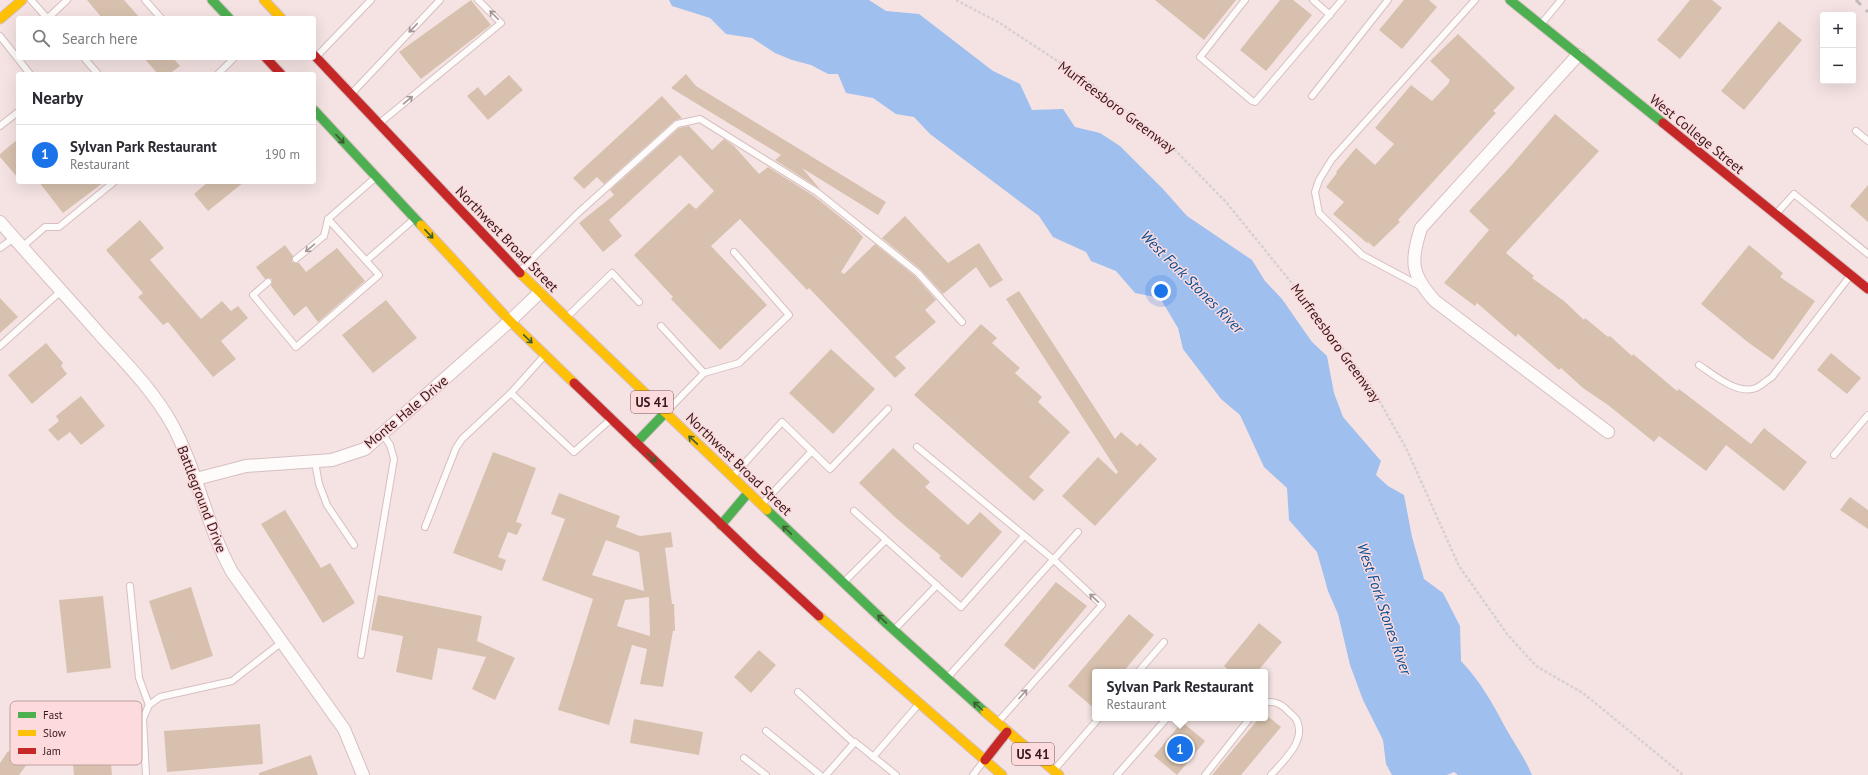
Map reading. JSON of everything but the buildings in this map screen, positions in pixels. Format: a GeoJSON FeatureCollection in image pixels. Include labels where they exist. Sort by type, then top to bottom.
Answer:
{"type":"FeatureCollection","features":[{"type":"Feature","properties":{"kind":"main road"},"geometry":{"type":"LineString","coordinates":[[0,19],[22,0]]}},
{"type":"Feature","properties":{"kind":"main road"},"geometry":{"type":"LineString","coordinates":[[212,0],[224,16]]}},
{"type":"Feature","properties":{"kind":"main road"},"geometry":{"type":"LineString","coordinates":[[264,0],[278,16]]}},
{"type":"Feature","properties":{"kind":"main road","name":"West College Street"},"geometry":{"type":"LineString","coordinates":[[1510,0],[1748,194],[1776,214],[1851,275],[1866,284]]}},
{"type":"Feature","properties":{"kind":"main road","name":"Northwest Broad Street"},"geometry":{"type":"LineString","coordinates":[[316,57],[378,125],[566,319],[894,630],[1007,732],[1057,773]]}},
{"type":"Feature","properties":{"kind":"main road"},"geometry":{"type":"LineString","coordinates":[[268,60],[279,72]]}},
{"type":"Feature","properties":{"kind":"main road","name":"US 41"},"geometry":{"type":"LineString","coordinates":[[316,112],[510,321],[611,419],[721,525],[857,650],[1002,775]]}},
{"type":"Feature","properties":{"kind":"main road"},"geometry":{"type":"LineString","coordinates":[[636,443],[664,413]]}},
{"type":"Feature","properties":{"kind":"main road"},"geometry":{"type":"LineString","coordinates":[[721,525],[748,493]]}},
{"type":"Feature","properties":{"kind":"main road"},"geometry":{"type":"LineString","coordinates":[[985,760],[1007,732]]}},
{"type":"Feature","properties":{"kind":"street"},"geometry":{"type":"LineString","coordinates":[[1578,55],[1421,228],[1414,249],[1415,268],[1421,286],[1435,301],[1608,432]]}},
{"type":"Feature","properties":{"kind":"street","name":"Battleground Drive"},"geometry":{"type":"LineString","coordinates":[[0,222],[143,383],[172,425],[196,479],[218,547],[232,572],[344,729],[363,775]]}},
{"type":"Feature","properties":{"kind":"street","name":"Monte Hale Drive"},"geometry":{"type":"LineString","coordinates":[[196,479],[246,466],[332,460],[365,449],[540,293]]}},
{"type":"Feature","properties":{"kind":"lane"},"geometry":{"type":"LineString","coordinates":[[31,0],[46,16]]}},
{"type":"Feature","properties":{"kind":"lane"},"geometry":{"type":"LineString","coordinates":[[50,16],[67,0]]}},
{"type":"Feature","properties":{"kind":"lane"},"geometry":{"type":"LineString","coordinates":[[145,0],[159,16]]}},
{"type":"Feature","properties":{"kind":"lane"},"geometry":{"type":"LineString","coordinates":[[316,55],[371,0]]}},
{"type":"Feature","properties":{"kind":"lane"},"geometry":{"type":"LineString","coordinates":[[350,94],[440,0]]}},
{"type":"Feature","properties":{"kind":"lane"},"geometry":{"type":"LineString","coordinates":[[378,125],[501,23],[478,0]]}},
{"type":"Feature","properties":{"kind":"lane"},"geometry":{"type":"LineString","coordinates":[[1245,0],[1200,57],[1255,102],[1342,0]]}},
{"type":"Feature","properties":{"kind":"lane"},"geometry":{"type":"LineString","coordinates":[[1314,0],[1330,15]]}},
{"type":"Feature","properties":{"kind":"lane"},"geometry":{"type":"LineString","coordinates":[[1312,96],[1388,0]]}},
{"type":"Feature","properties":{"kind":"lane"},"geometry":{"type":"LineString","coordinates":[[1421,286],[1362,255],[1319,213],[1315,192],[1319,180],[1332,160],[1475,0]]}},
{"type":"Feature","properties":{"kind":"lane"},"geometry":{"type":"LineString","coordinates":[[1540,24],[1561,0]]}},
{"type":"Feature","properties":{"kind":"lane"},"geometry":{"type":"LineString","coordinates":[[0,36],[16,56]]}},
{"type":"Feature","properties":{"kind":"lane"},"geometry":{"type":"LineString","coordinates":[[19,60],[28,72]]}},
{"type":"Feature","properties":{"kind":"lane"},"geometry":{"type":"LineString","coordinates":[[86,60],[96,72]]}},
{"type":"Feature","properties":{"kind":"lane"},"geometry":{"type":"LineString","coordinates":[[220,72],[232,60]]}},
{"type":"Feature","properties":{"kind":"lane"},"geometry":{"type":"LineString","coordinates":[[0,125],[16,113]]}},
{"type":"Feature","properties":{"kind":"lane"},"geometry":{"type":"LineString","coordinates":[[519,272],[577,214],[677,124],[700,119],[817,192],[918,273],[962,322]]}},
{"type":"Feature","properties":{"kind":"lane"},"geometry":{"type":"LineString","coordinates":[[1856,131],[1868,140]]}},
{"type":"Feature","properties":{"kind":"lane"},"geometry":{"type":"LineString","coordinates":[[296,259],[324,236],[328,219],[376,177]]}},
{"type":"Feature","properties":{"kind":"lane"},"geometry":{"type":"LineString","coordinates":[[22,247],[45,227],[59,227],[112,184]]}},
{"type":"Feature","properties":{"kind":"lane"},"geometry":{"type":"LineString","coordinates":[[1776,214],[1794,194],[1868,254]]}},
{"type":"Feature","properties":{"kind":"lane"},"geometry":{"type":"LineString","coordinates":[[366,260],[414,218]]}},
{"type":"Feature","properties":{"kind":"lane"},"geometry":{"type":"LineString","coordinates":[[268,282],[253,295],[296,347],[379,275],[328,219]]}},
{"type":"Feature","properties":{"kind":"lane"},"geometry":{"type":"LineString","coordinates":[[0,248],[14,238]]}},
{"type":"Feature","properties":{"kind":"lane"},"geometry":{"type":"LineString","coordinates":[[664,413],[704,373],[739,364],[789,315],[734,252]]}},
{"type":"Feature","properties":{"kind":"lane"},"geometry":{"type":"LineString","coordinates":[[566,319],[612,273],[639,302]]}},
{"type":"Feature","properties":{"kind":"lane"},"geometry":{"type":"LineString","coordinates":[[1699,365],[1727,383],[1743,389],[1756,388],[1772,377],[1851,275]]}},
{"type":"Feature","properties":{"kind":"lane"},"geometry":{"type":"LineString","coordinates":[[0,346],[61,291]]}},
{"type":"Feature","properties":{"kind":"lane"},"geometry":{"type":"LineString","coordinates":[[661,326],[704,373]]}},
{"type":"Feature","properties":{"kind":"lane"},"geometry":{"type":"LineString","coordinates":[[425,527],[456,448],[462,439],[511,393],[545,355]]}},
{"type":"Feature","properties":{"kind":"lane"},"geometry":{"type":"LineString","coordinates":[[511,393],[574,452],[611,419]]}},
{"type":"Feature","properties":{"kind":"lane"},"geometry":{"type":"LineString","coordinates":[[732,476],[782,422],[830,469],[888,409]]}},
{"type":"Feature","properties":{"kind":"lane"},"geometry":{"type":"LineString","coordinates":[[1834,455],[1868,415]]}},
{"type":"Feature","properties":{"kind":"lane"},"geometry":{"type":"LineString","coordinates":[[361,655],[394,459],[390,445],[382,433]]}},
{"type":"Feature","properties":{"kind":"lane"},"geometry":{"type":"LineString","coordinates":[[917,447],[1054,560],[1102,605],[997,723]]}},
{"type":"Feature","properties":{"kind":"lane"},"geometry":{"type":"LineString","coordinates":[[761,505],[812,451]]}},
{"type":"Feature","properties":{"kind":"lane"},"geometry":{"type":"LineString","coordinates":[[315,462],[319,484],[327,505],[354,545]]}},
{"type":"Feature","properties":{"kind":"lane"},"geometry":{"type":"LineString","coordinates":[[854,511],[961,607],[1024,536]]}},
{"type":"Feature","properties":{"kind":"lane"},"geometry":{"type":"LineString","coordinates":[[947,678],[1078,532]]}},
{"type":"Feature","properties":{"kind":"lane"},"geometry":{"type":"LineString","coordinates":[[843,582],[886,540]]}},
{"type":"Feature","properties":{"kind":"lane"},"geometry":{"type":"LineString","coordinates":[[894,630],[936,585]]}},
{"type":"Feature","properties":{"kind":"lane"},"geometry":{"type":"LineString","coordinates":[[130,586],[139,678],[149,705]]}},
{"type":"Feature","properties":{"kind":"lane"},"geometry":{"type":"LineString","coordinates":[[146,775],[142,719],[149,705],[160,697],[232,681],[282,642]]}},
{"type":"Feature","properties":{"kind":"lane"},"geometry":{"type":"LineString","coordinates":[[1141,669],[1164,642]]}},
{"type":"Feature","properties":{"kind":"lane"},"geometry":{"type":"LineString","coordinates":[[798,692],[854,743],[855,742],[896,775]]}},
{"type":"Feature","properties":{"kind":"lane"},"geometry":{"type":"LineString","coordinates":[[1268,703],[1274,702],[1280,704],[1295,719],[1299,732],[1295,745],[1271,775]]}},
{"type":"Feature","properties":{"kind":"lane"},"geometry":{"type":"LineString","coordinates":[[873,757],[919,704]]}},
{"type":"Feature","properties":{"kind":"lane"},"geometry":{"type":"LineString","coordinates":[[1057,773],[1097,721]]}},
{"type":"Feature","properties":{"kind":"lane"},"geometry":{"type":"LineString","coordinates":[[1117,775],[1164,721]]}},
{"type":"Feature","properties":{"kind":"lane"},"geometry":{"type":"LineString","coordinates":[[1205,775],[1248,721]]}},
{"type":"Feature","properties":{"kind":"lane"},"geometry":{"type":"LineString","coordinates":[[766,731],[820,775]]}},
{"type":"Feature","properties":{"kind":"lane"},"geometry":{"type":"LineString","coordinates":[[826,775],[854,743]]}},
{"type":"Feature","properties":{"kind":"lane"},"geometry":{"type":"LineString","coordinates":[[744,758],[766,775]]}},
{"type":"Feature","properties":{"kind":"lane"},"geometry":{"type":"LineString","coordinates":[[973,775],[985,760]]}},
{"type":"Feature","properties":{"kind":"path","name":"Murfreesboro Greenway"},"geometry":{"type":"LineString","coordinates":[[956,0],[998,22],[1088,81],[1172,147],[1226,202],[1316,312],[1371,386],[1407,450],[1459,566],[1507,634],[1536,666],[1583,692],[1683,775]]}},
{"type":"Feature","properties":{"kind":"water","name":"West Fork Stones River"},"geometry":{"type":"Polygon","coordinates":[[[669,0],[869,0],[886,11],[919,14],[993,71],[1020,84],[1032,110],[1063,109],[1075,127],[1100,133],[1120,146],[1163,189],[1187,216],[1252,260],[1265,281],[1282,299],[1312,342],[1327,356],[1334,393],[1343,417],[1381,461],[1376,475],[1388,486],[1404,495],[1412,537],[1424,579],[1443,593],[1460,626],[1461,661],[1485,692],[1532,775],[1458,775],[1454,772],[1447,775],[1392,775],[1386,764],[1383,740],[1363,700],[1350,665],[1338,614],[1328,591],[1317,552],[1289,520],[1287,488],[1264,467],[1240,415],[1221,399],[1183,349],[1178,328],[1160,298],[1135,293],[1116,271],[1091,261],[1086,252],[1053,237],[1039,216],[930,134],[914,117],[896,114],[873,98],[846,93],[838,74],[828,74],[811,65],[792,60],[775,53],[752,38],[726,34],[710,18],[672,6],[669,0]]]}},
{"type":"Feature","properties":{"kind":"railway"},"geometry":{"type":"LineString","coordinates":[[1856,0],[1868,12]]}},
{"type":"Feature","properties":{"kind":"traffic: fast"},"geometry":{"type":"LineString","coordinates":[[212,0],[227,16]]}},
{"type":"Feature","properties":{"kind":"traffic: fast"},"geometry":{"type":"LineString","coordinates":[[1510,0],[1663,123]]}},
{"type":"Feature","properties":{"kind":"traffic: fast"},"geometry":{"type":"LineString","coordinates":[[316,112],[421,225]]}},
{"type":"Feature","properties":{"kind":"traffic: fast"},"geometry":{"type":"LineString","coordinates":[[636,443],[665,413]]}},
{"type":"Feature","properties":{"kind":"traffic: fast"},"geometry":{"type":"LineString","coordinates":[[721,525],[748,493]]}},
{"type":"Feature","properties":{"kind":"traffic: fast"},"geometry":{"type":"LineString","coordinates":[[767,510],[887,624],[985,712]]}},
{"type":"Feature","properties":{"kind":"traffic: slow"},"geometry":{"type":"LineString","coordinates":[[0,19],[22,0]]}},
{"type":"Feature","properties":{"kind":"traffic: slow"},"geometry":{"type":"LineString","coordinates":[[264,0],[279,16]]}},
{"type":"Feature","properties":{"kind":"traffic: slow"},"geometry":{"type":"LineString","coordinates":[[421,225],[510,321],[574,383]]}},
{"type":"Feature","properties":{"kind":"traffic: slow"},"geometry":{"type":"LineString","coordinates":[[520,273],[767,510]]}},
{"type":"Feature","properties":{"kind":"traffic: slow"},"geometry":{"type":"LineString","coordinates":[[819,616],[1002,775]]}},
{"type":"Feature","properties":{"kind":"traffic: slow"},"geometry":{"type":"LineString","coordinates":[[985,712],[1059,775]]}},
{"type":"Feature","properties":{"kind":"traffic: jam"},"geometry":{"type":"LineString","coordinates":[[316,57],[520,273]]}},
{"type":"Feature","properties":{"kind":"traffic: jam"},"geometry":{"type":"LineString","coordinates":[[268,60],[279,72]]}},
{"type":"Feature","properties":{"kind":"traffic: jam"},"geometry":{"type":"LineString","coordinates":[[1663,123],[1868,289]]}},
{"type":"Feature","properties":{"kind":"traffic: jam"},"geometry":{"type":"LineString","coordinates":[[574,383],[755,557],[819,616]]}},
{"type":"Feature","properties":{"kind":"traffic: jam"},"geometry":{"type":"LineString","coordinates":[[985,760],[1007,732]]}},
{"type":"Feature","properties":{"kind":"place","name":"Sylvan Park Restaurant"},"geometry":{"type":"Point","coordinates":[1180,749]}}]}
